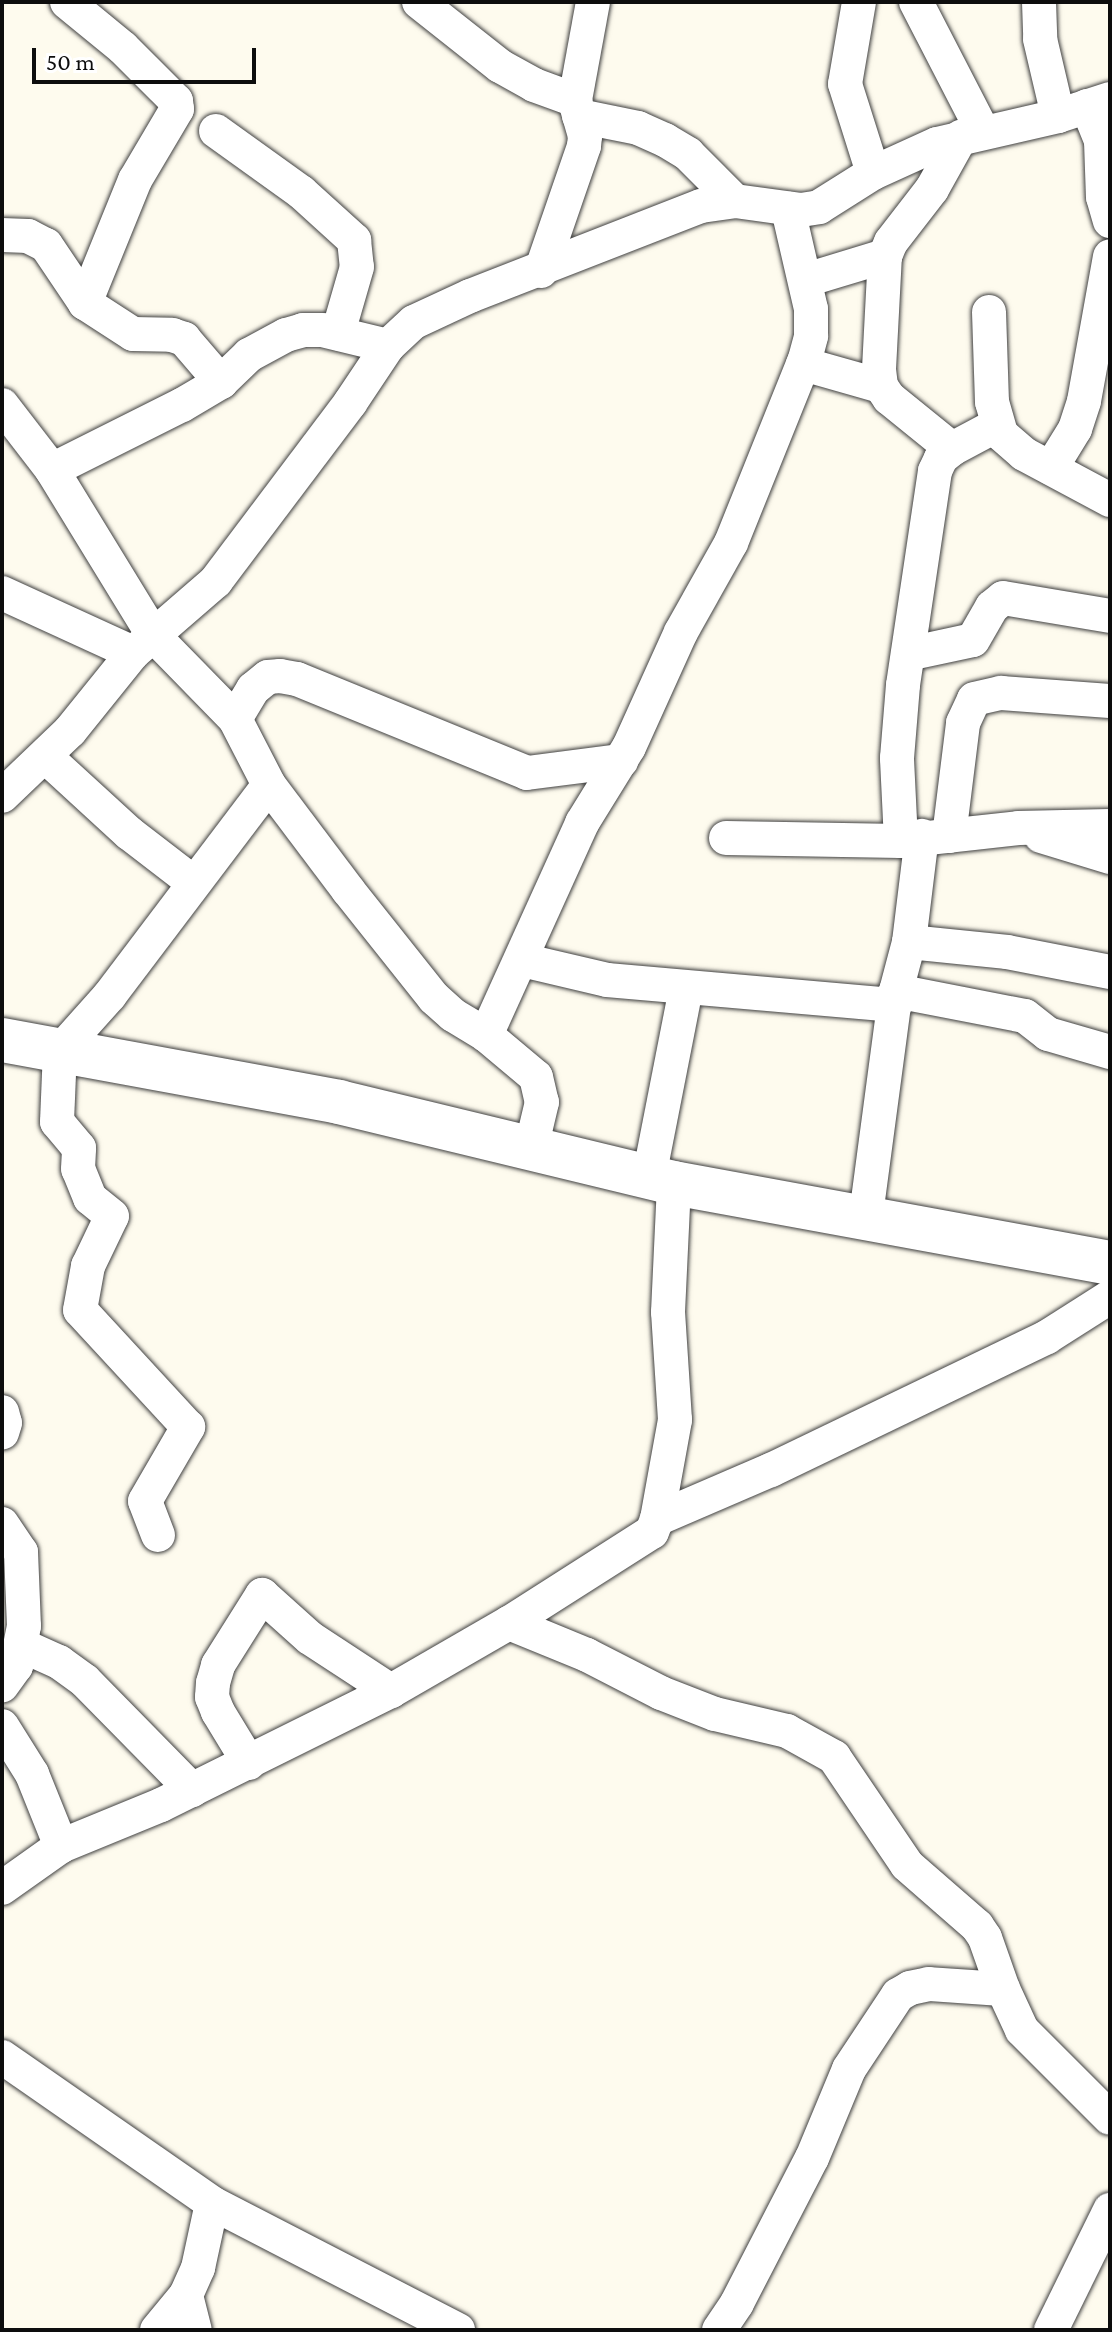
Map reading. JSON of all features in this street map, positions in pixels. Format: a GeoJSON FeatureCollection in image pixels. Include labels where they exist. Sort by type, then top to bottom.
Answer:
{"type":"FeatureCollection","features":[{"type":"Feature","properties":{"kind":"street"},"geometry":{"type":"LineString","coordinates":[[67,2],[123,48],[176,101],[177,109],[135,180],[85,303]]}},
{"type":"Feature","properties":{"kind":"street"},"geometry":{"type":"LineString","coordinates":[[419,2],[500,66],[577,108],[638,128],[688,154],[735,201]]}},
{"type":"Feature","properties":{"kind":"street"},"geometry":{"type":"LineString","coordinates":[[541,271],[582,154],[585,138],[577,108],[593,2]]}},
{"type":"Feature","properties":{"kind":"street"},"geometry":{"type":"LineString","coordinates":[[859,2],[845,84],[873,173]]}},
{"type":"Feature","properties":{"kind":"street"},"geometry":{"type":"LineString","coordinates":[[916,2],[972,135]]}},
{"type":"Feature","properties":{"kind":"street"},"geometry":{"type":"LineString","coordinates":[[1039,2],[1040,39],[1085,107],[1101,141],[1104,210],[1110,221]]}},
{"type":"Feature","properties":{"kind":"street"},"geometry":{"type":"LineString","coordinates":[[2,796],[46,757],[143,644],[216,581],[333,427],[388,346],[414,322],[439,309],[701,206],[735,201],[788,209],[819,207],[873,173],[937,144],[1085,107]]}},
{"type":"Feature","properties":{"kind":"street"},"geometry":{"type":"LineString","coordinates":[[216,131],[301,192],[354,240],[357,267],[338,333]]}},
{"type":"Feature","properties":{"kind":"street"},"geometry":{"type":"LineString","coordinates":[[952,449],[889,398],[881,386],[885,256],[897,233],[972,135]]}},
{"type":"Feature","properties":{"kind":"street"},"geometry":{"type":"LineString","coordinates":[[486,1035],[582,823],[621,761],[681,632],[731,543],[803,364],[811,322],[806,280],[788,209]]}},
{"type":"Feature","properties":{"kind":"street"},"geometry":{"type":"LineString","coordinates":[[2,235],[28,236],[46,245],[85,303],[133,334],[172,335],[184,339],[221,382]]}},
{"type":"Feature","properties":{"kind":"street"},"geometry":{"type":"LineString","coordinates":[[806,280],[885,256]]}},
{"type":"Feature","properties":{"kind":"street"},"geometry":{"type":"LineString","coordinates":[[1051,468],[1075,429],[1084,401],[1110,256]]}},
{"type":"Feature","properties":{"kind":"street"},"geometry":{"type":"LineString","coordinates":[[989,312],[992,402],[997,425],[1006,440],[1110,500]]}},
{"type":"Feature","properties":{"kind":"street"},"geometry":{"type":"LineString","coordinates":[[52,470],[182,405],[221,382],[249,355],[286,335],[303,330],[338,333],[388,346]]}},
{"type":"Feature","properties":{"kind":"street"},"geometry":{"type":"LineString","coordinates":[[803,364],[881,386]]}},
{"type":"Feature","properties":{"kind":"street"},"geometry":{"type":"LineString","coordinates":[[2,405],[14,435],[52,470],[143,644]]}},
{"type":"Feature","properties":{"kind":"street"},"geometry":{"type":"LineString","coordinates":[[924,838],[897,758],[908,654],[935,471],[941,458],[952,449],[997,425]]}},
{"type":"Feature","properties":{"kind":"street"},"geometry":{"type":"LineString","coordinates":[[2,593],[143,644],[235,719],[269,785],[434,998],[453,1015],[486,1035],[536,1077],[542,1102],[531,1148]]}},
{"type":"Feature","properties":{"kind":"street"},"geometry":{"type":"LineString","coordinates":[[908,654],[973,640],[992,607],[1003,598],[1072,613],[1110,616]]}},
{"type":"Feature","properties":{"kind":"street"},"geometry":{"type":"LineString","coordinates":[[235,719],[253,689],[268,677],[280,676],[297,679],[527,773],[621,761]]}},
{"type":"Feature","properties":{"kind":"street"},"geometry":{"type":"LineString","coordinates":[[866,1215],[895,998],[909,942],[924,838],[974,699],[1001,693],[1110,701]]}},
{"type":"Feature","properties":{"kind":"street"},"geometry":{"type":"LineString","coordinates":[[46,757],[129,833],[194,883]]}},
{"type":"Feature","properties":{"kind":"street"},"geometry":{"type":"LineString","coordinates":[[158,1535],[145,1501],[188,1427],[80,1310],[88,1266],[112,1216],[90,1198],[78,1169],[79,1148],[57,1122],[60,1051],[110,995],[269,785]]}},
{"type":"Feature","properties":{"kind":"street"},"geometry":{"type":"LineString","coordinates":[[726,838],[924,838],[1018,828],[1110,826]]}},
{"type":"Feature","properties":{"kind":"street"},"geometry":{"type":"LineString","coordinates":[[1018,828],[1110,857]]}},
{"type":"Feature","properties":{"kind":"street"},"geometry":{"type":"LineString","coordinates":[[909,942],[1007,952],[1110,972]]}},
{"type":"Feature","properties":{"kind":"street"},"geometry":{"type":"LineString","coordinates":[[522,960],[607,980],[686,989],[895,998],[1025,1016],[1048,1034],[1110,1052]]}},
{"type":"Feature","properties":{"kind":"street"},"geometry":{"type":"LineString","coordinates":[[2,1888],[61,1846],[192,1790],[391,1691],[509,1623],[652,1532],[675,1420],[662,1180],[686,989]]}},
{"type":"Feature","properties":{"kind":"street"},"geometry":{"type":"LineString","coordinates":[[2,1040],[339,1102],[662,1180],[866,1215],[1110,1263]]}},
{"type":"Feature","properties":{"kind":"street"},"geometry":{"type":"LineString","coordinates":[[657,1519],[771,1470],[1047,1337],[1110,1297]]}},
{"type":"Feature","properties":{"kind":"street"},"geometry":{"type":"LineString","coordinates":[[2,1412],[5,1423],[2,1433]]}},
{"type":"Feature","properties":{"kind":"street"},"geometry":{"type":"LineString","coordinates":[[2,1524],[17,1541],[22,1561],[24,1626],[16,1666],[2,1685]]}},
{"type":"Feature","properties":{"kind":"street"},"geometry":{"type":"LineString","coordinates":[[249,1763],[218,1712],[212,1697],[213,1683],[218,1665],[262,1595],[310,1638],[391,1691]]}},
{"type":"Feature","properties":{"kind":"street"},"geometry":{"type":"LineString","coordinates":[[509,1623],[715,1714],[787,1731],[834,1757],[907,1865],[977,1926],[985,1938],[1022,2030],[1110,2118]]}},
{"type":"Feature","properties":{"kind":"street"},"geometry":{"type":"LineString","coordinates":[[21,1645],[59,1662],[85,1681],[192,1790]]}},
{"type":"Feature","properties":{"kind":"street"},"geometry":{"type":"LineString","coordinates":[[2,1726],[32,1774],[61,1846]]}},
{"type":"Feature","properties":{"kind":"street"},"geometry":{"type":"LineString","coordinates":[[719,2330],[737,2303],[812,2158],[849,2069],[898,1995],[910,1988],[929,1984],[1003,1989]]}},
{"type":"Feature","properties":{"kind":"street"},"geometry":{"type":"LineString","coordinates":[[2,2057],[212,2203],[458,2330]]}},
{"type":"Feature","properties":{"kind":"street"},"geometry":{"type":"LineString","coordinates":[[157,2330],[186,2295],[198,2268],[212,2203]]}},
{"type":"Feature","properties":{"kind":"street"},"geometry":{"type":"LineString","coordinates":[[1051,2330],[1110,2210]]}},
{"type":"Feature","properties":{"kind":"street"},"geometry":{"type":"LineString","coordinates":[[186,2295],[195,2330]]}}]}
